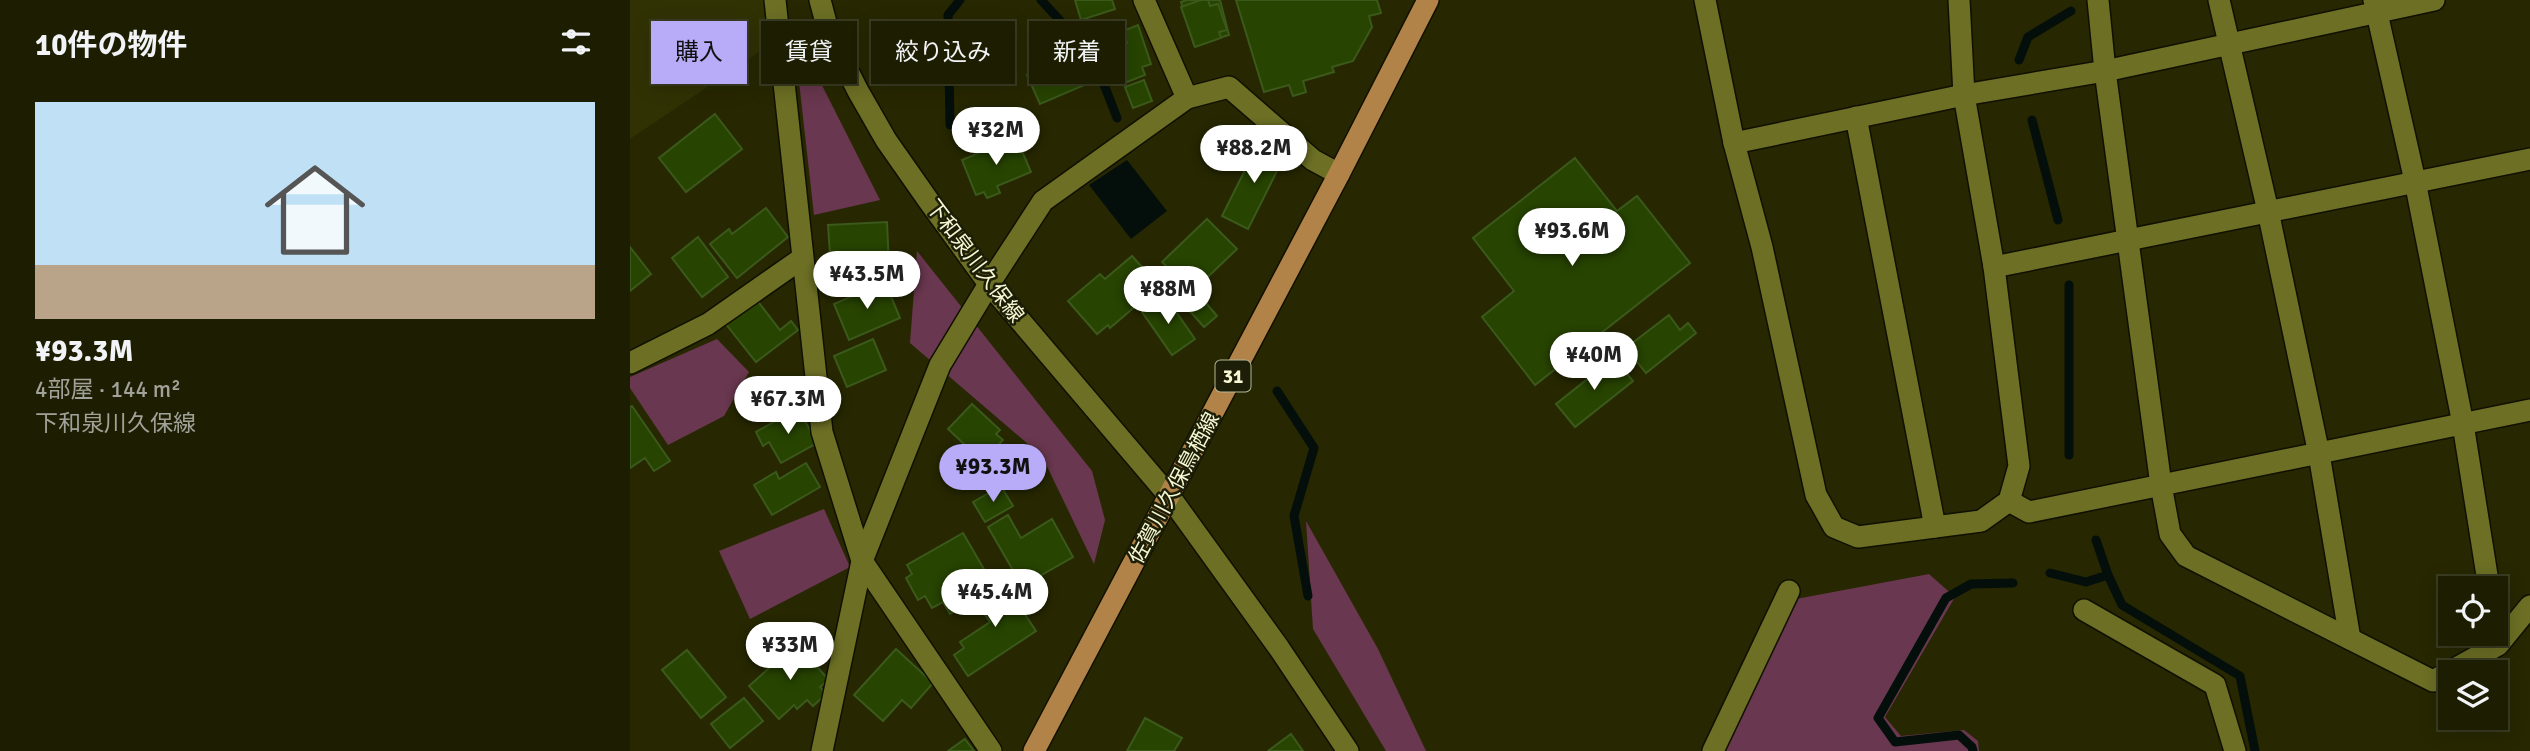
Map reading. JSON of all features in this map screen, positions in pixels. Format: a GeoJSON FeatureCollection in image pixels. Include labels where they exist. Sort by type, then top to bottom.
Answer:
{"type":"FeatureCollection","features":[{"type":"Feature","properties":{"kind":"main road","name":"佐賀川久保鳥栖線"},"geometry":{"type":"LineString","coordinates":[[1034,751],[1170,497],[1428,0]]}},
{"type":"Feature","properties":{"kind":"street"},"geometry":{"type":"LineString","coordinates":[[775,0],[822,432],[862,561],[991,751]]}},
{"type":"Feature","properties":{"kind":"street","name":"下和泉川久保線"},"geometry":{"type":"LineString","coordinates":[[820,0],[829,34],[886,140],[989,284],[1170,497],[1279,648],[1348,751]]}},
{"type":"Feature","properties":{"kind":"street"},"geometry":{"type":"LineString","coordinates":[[1143,0],[1187,98]]}},
{"type":"Feature","properties":{"kind":"street"},"geometry":{"type":"LineString","coordinates":[[1706,0],[1734,143],[1762,247],[1816,495],[1834,527],[1858,537],[1980,521],[2009,501],[2019,466],[1994,267],[1964,95],[1959,0]]}},
{"type":"Feature","properties":{"kind":"street"},"geometry":{"type":"LineString","coordinates":[[2098,0],[2105,71],[2161,485],[2170,534],[2186,556],[2433,681],[2483,646]]}},
{"type":"Feature","properties":{"kind":"street"},"geometry":{"type":"LineString","coordinates":[[2219,0],[2268,211],[2319,454],[2350,639]]}},
{"type":"Feature","properties":{"kind":"street"},"geometry":{"type":"LineString","coordinates":[[1734,143],[1964,95],[2105,71],[2229,44],[2376,6],[2434,0]]}},
{"type":"Feature","properties":{"kind":"street"},"geometry":{"type":"LineString","coordinates":[[2376,6],[2415,181],[2463,424],[2487,576]]}},
{"type":"Feature","properties":{"kind":"street"},"geometry":{"type":"LineString","coordinates":[[822,751],[862,561],[940,365],[1043,201],[1187,98],[1229,87],[1313,160],[1339,174]]}},
{"type":"Feature","properties":{"kind":"street"},"geometry":{"type":"LineString","coordinates":[[1856,117],[1935,527]]}},
{"type":"Feature","properties":{"kind":"street"},"geometry":{"type":"LineString","coordinates":[[1994,267],[2530,159]]}},
{"type":"Feature","properties":{"kind":"street"},"geometry":{"type":"LineString","coordinates":[[630,363],[708,324],[802,259]]}},
{"type":"Feature","properties":{"kind":"street"},"geometry":{"type":"LineString","coordinates":[[2009,501],[2029,512],[2530,410]]}},
{"type":"Feature","properties":{"kind":"street"},"geometry":{"type":"LineString","coordinates":[[1713,751],[1789,591]]}},
{"type":"Feature","properties":{"kind":"street"},"geometry":{"type":"LineString","coordinates":[[2508,626],[2530,606]]}},
{"type":"Feature","properties":{"kind":"street"},"geometry":{"type":"LineString","coordinates":[[2084,610],[2215,685],[2235,751]]}},
{"type":"Feature","properties":{"kind":"shaded area"},"geometry":{"type":"Polygon","coordinates":[[[630,0],[767,0],[769,21],[761,21],[761,51],[747,60],[747,21],[651,21],[651,84],[712,84],[630,139],[630,0]]]}},
{"type":"Feature","properties":{"kind":"shaded area"},"geometry":{"type":"Polygon","coordinates":[[[799,84],[821,84],[880,200],[814,215],[799,84]]]}},
{"type":"Feature","properties":{"kind":"shaded area"},"geometry":{"type":"Polygon","coordinates":[[[1127,160],[1167,211],[1131,239],[1089,185],[1127,160]]]}},
{"type":"Feature","properties":{"kind":"shaded area"},"geometry":{"type":"Polygon","coordinates":[[[917,251],[1092,471],[1105,520],[1094,564],[1042,456],[910,343],[917,251]]]}},
{"type":"Feature","properties":{"kind":"shaded area"},"geometry":{"type":"Polygon","coordinates":[[[717,339],[749,372],[724,416],[668,445],[630,388],[630,377],[717,339]]]}},
{"type":"Feature","properties":{"kind":"shaded area"},"geometry":{"type":"Polygon","coordinates":[[[824,509],[850,567],[750,619],[719,551],[824,509]]]}},
{"type":"Feature","properties":{"kind":"shaded area"},"geometry":{"type":"Polygon","coordinates":[[[1306,521],[1378,649],[1426,751],[1386,751],[1313,629],[1306,521]]]}},
{"type":"Feature","properties":{"kind":"shaded area"},"geometry":{"type":"Polygon","coordinates":[[[1929,574],[1955,597],[1885,717],[1901,736],[1964,730],[1978,741],[1979,751],[1724,751],[1796,599],[1929,574]]]}},
{"type":"Feature","properties":{"kind":"building"},"geometry":{"type":"Polygon","coordinates":[[[1075,0],[1112,0],[1115,9],[1081,20],[1075,0]]]}},
{"type":"Feature","properties":{"kind":"building"},"geometry":{"type":"Polygon","coordinates":[[[1208,0],[1210,6],[1218,4],[1227,30],[1219,32],[1221,38],[1195,47],[1181,7],[1208,0]]]}},
{"type":"Feature","properties":{"kind":"building"},"geometry":{"type":"Polygon","coordinates":[[[1220,0],[1229,35],[1194,45],[1181,2],[1220,0]]]}},
{"type":"Feature","properties":{"kind":"building"},"geometry":{"type":"Polygon","coordinates":[[[1236,0],[1377,0],[1381,13],[1369,16],[1372,27],[1353,61],[1332,67],[1334,72],[1303,81],[1306,92],[1293,96],[1289,85],[1264,92],[1236,0]]]}},
{"type":"Feature","properties":{"kind":"building"},"geometry":{"type":"Polygon","coordinates":[[[1138,25],[1151,64],[1142,67],[1145,75],[1125,83],[1127,43],[1125,30],[1138,25]]]}},
{"type":"Feature","properties":{"kind":"building"},"geometry":{"type":"Polygon","coordinates":[[[1144,80],[1152,101],[1133,108],[1125,87],[1144,80]]]}},
{"type":"Feature","properties":{"kind":"building"},"geometry":{"type":"Polygon","coordinates":[[[1031,84],[1087,84],[1040,104],[1031,84]]]}},
{"type":"Feature","properties":{"kind":"building"},"geometry":{"type":"Polygon","coordinates":[[[715,114],[742,149],[686,192],[659,158],[715,114]]]}},
{"type":"Feature","properties":{"kind":"building"},"geometry":{"type":"Polygon","coordinates":[[[1016,137],[1031,172],[997,186],[1000,193],[987,198],[984,192],[976,195],[962,160],[1016,137]]]}},
{"type":"Feature","properties":{"kind":"building"},"geometry":{"type":"Polygon","coordinates":[[[1260,140],[1286,153],[1248,229],[1222,216],[1260,140]]]}},
{"type":"Feature","properties":{"kind":"building"},"geometry":{"type":"Polygon","coordinates":[[[1575,158],[1617,211],[1637,196],[1690,263],[1535,385],[1482,317],[1514,291],[1473,238],[1575,158]]]}},
{"type":"Feature","properties":{"kind":"building"},"geometry":{"type":"Polygon","coordinates":[[[766,208],[788,237],[737,278],[710,244],[729,229],[732,234],[766,208]]]}},
{"type":"Feature","properties":{"kind":"building"},"geometry":{"type":"Polygon","coordinates":[[[1207,219],[1237,249],[1192,292],[1162,262],[1207,219]]]}},
{"type":"Feature","properties":{"kind":"building"},"geometry":{"type":"Polygon","coordinates":[[[887,222],[889,267],[859,268],[858,252],[830,254],[828,225],[887,222]]]}},
{"type":"Feature","properties":{"kind":"building"},"geometry":{"type":"Polygon","coordinates":[[[698,237],[728,277],[702,297],[672,258],[698,237]]]}},
{"type":"Feature","properties":{"kind":"building"},"geometry":{"type":"Polygon","coordinates":[[[630,247],[651,274],[630,291],[630,247]]]}},
{"type":"Feature","properties":{"kind":"building"},"geometry":{"type":"Polygon","coordinates":[[[1132,256],[1159,286],[1110,328],[1108,325],[1097,334],[1068,301],[1100,274],[1105,279],[1132,256]]]}},
{"type":"Feature","properties":{"kind":"building"},"geometry":{"type":"Polygon","coordinates":[[[885,282],[900,318],[849,340],[834,304],[885,282]]]}},
{"type":"Feature","properties":{"kind":"building"},"geometry":{"type":"Polygon","coordinates":[[[1165,296],[1195,339],[1172,355],[1142,312],[1165,296]]]}},
{"type":"Feature","properties":{"kind":"building"},"geometry":{"type":"Polygon","coordinates":[[[1201,297],[1217,316],[1204,327],[1188,309],[1201,297]]]}},
{"type":"Feature","properties":{"kind":"building"},"geometry":{"type":"Polygon","coordinates":[[[756,299],[780,330],[791,321],[798,330],[756,362],[725,323],[756,299]]]}},
{"type":"Feature","properties":{"kind":"building"},"geometry":{"type":"Polygon","coordinates":[[[1669,315],[1680,330],[1688,323],[1696,333],[1646,373],[1626,348],[1669,315]]]}},
{"type":"Feature","properties":{"kind":"building"},"geometry":{"type":"Polygon","coordinates":[[[873,339],[886,370],[847,387],[834,356],[873,339]]]}},
{"type":"Feature","properties":{"kind":"building"},"geometry":{"type":"Polygon","coordinates":[[[1614,358],[1633,381],[1575,427],[1556,404],[1614,358]]]}},
{"type":"Feature","properties":{"kind":"building"},"geometry":{"type":"Polygon","coordinates":[[[972,404],[1000,430],[996,434],[1003,440],[983,461],[979,457],[973,464],[958,450],[964,444],[948,429],[972,404]]]}},
{"type":"Feature","properties":{"kind":"building"},"geometry":{"type":"Polygon","coordinates":[[[632,406],[670,461],[654,471],[645,458],[630,468],[632,406]]]}},
{"type":"Feature","properties":{"kind":"building"},"geometry":{"type":"Polygon","coordinates":[[[798,408],[817,443],[781,463],[769,442],[763,446],[756,432],[798,408]]]}},
{"type":"Feature","properties":{"kind":"building"},"geometry":{"type":"Polygon","coordinates":[[[806,463],[820,487],[772,515],[754,485],[776,472],[779,479],[806,463]]]}},
{"type":"Feature","properties":{"kind":"building"},"geometry":{"type":"Polygon","coordinates":[[[1001,486],[1013,506],[985,522],[973,502],[1001,486]]]}},
{"type":"Feature","properties":{"kind":"building"},"geometry":{"type":"Polygon","coordinates":[[[1008,515],[1021,538],[1052,519],[1073,557],[1022,586],[988,527],[1008,515]]]}},
{"type":"Feature","properties":{"kind":"building"},"geometry":{"type":"Polygon","coordinates":[[[963,533],[988,576],[971,585],[979,598],[950,614],[943,602],[932,608],[925,596],[918,600],[906,578],[912,574],[907,565],[963,533]]]}},
{"type":"Feature","properties":{"kind":"building"},"geometry":{"type":"Polygon","coordinates":[[[1000,577],[1036,631],[968,676],[954,655],[964,648],[960,642],[990,622],[976,602],[987,595],[983,589],[1000,577]]]}},
{"type":"Feature","properties":{"kind":"building"},"geometry":{"type":"Polygon","coordinates":[[[796,644],[829,680],[820,687],[826,694],[813,706],[807,700],[797,709],[794,705],[779,719],[749,686],[776,662],[771,656],[782,646],[788,652],[796,644]]]}},
{"type":"Feature","properties":{"kind":"building"},"geometry":{"type":"Polygon","coordinates":[[[896,649],[933,683],[911,708],[902,700],[883,721],[854,695],[896,649]]]}},
{"type":"Feature","properties":{"kind":"building"},"geometry":{"type":"Polygon","coordinates":[[[687,650],[726,697],[701,718],[662,670],[687,650]]]}},
{"type":"Feature","properties":{"kind":"building"},"geometry":{"type":"Polygon","coordinates":[[[744,698],[763,721],[730,748],[711,724],[744,698]]]}},
{"type":"Feature","properties":{"kind":"building"},"geometry":{"type":"Polygon","coordinates":[[[1145,718],[1182,738],[1174,751],[1127,751],[1145,718]]]}},
{"type":"Feature","properties":{"kind":"building"},"geometry":{"type":"Polygon","coordinates":[[[1291,734],[1303,751],[1268,751],[1291,734]]]}},
{"type":"Feature","properties":{"kind":"building"},"geometry":{"type":"Polygon","coordinates":[[[965,739],[974,751],[948,751],[965,739]]]}},
{"type":"Feature","properties":{"kind":"waterway"},"geometry":{"type":"LineString","coordinates":[[950,125],[948,15],[960,0]]}},
{"type":"Feature","properties":{"kind":"waterway"},"geometry":{"type":"LineString","coordinates":[[1041,0],[1093,56],[1117,118]]}},
{"type":"Feature","properties":{"kind":"waterway"},"geometry":{"type":"LineString","coordinates":[[2019,60],[2028,37],[2071,11]]}},
{"type":"Feature","properties":{"kind":"waterway"},"geometry":{"type":"LineString","coordinates":[[2032,120],[2058,220]]}},
{"type":"Feature","properties":{"kind":"waterway"},"geometry":{"type":"LineString","coordinates":[[2069,285],[2069,455]]}},
{"type":"Feature","properties":{"kind":"waterway"},"geometry":{"type":"LineString","coordinates":[[1277,391],[1314,448],[1294,516],[1308,596]]}},
{"type":"Feature","properties":{"kind":"waterway"},"geometry":{"type":"LineString","coordinates":[[2096,540],[2122,605],[2240,676],[2255,751]]}},
{"type":"Feature","properties":{"kind":"waterway"},"geometry":{"type":"LineString","coordinates":[[2050,573],[2086,582],[2108,575]]}},
{"type":"Feature","properties":{"kind":"waterway"},"geometry":{"type":"LineString","coordinates":[[1973,751],[1959,735],[1895,742],[1878,718],[1946,598],[1971,584],[2013,583]]}}]}
